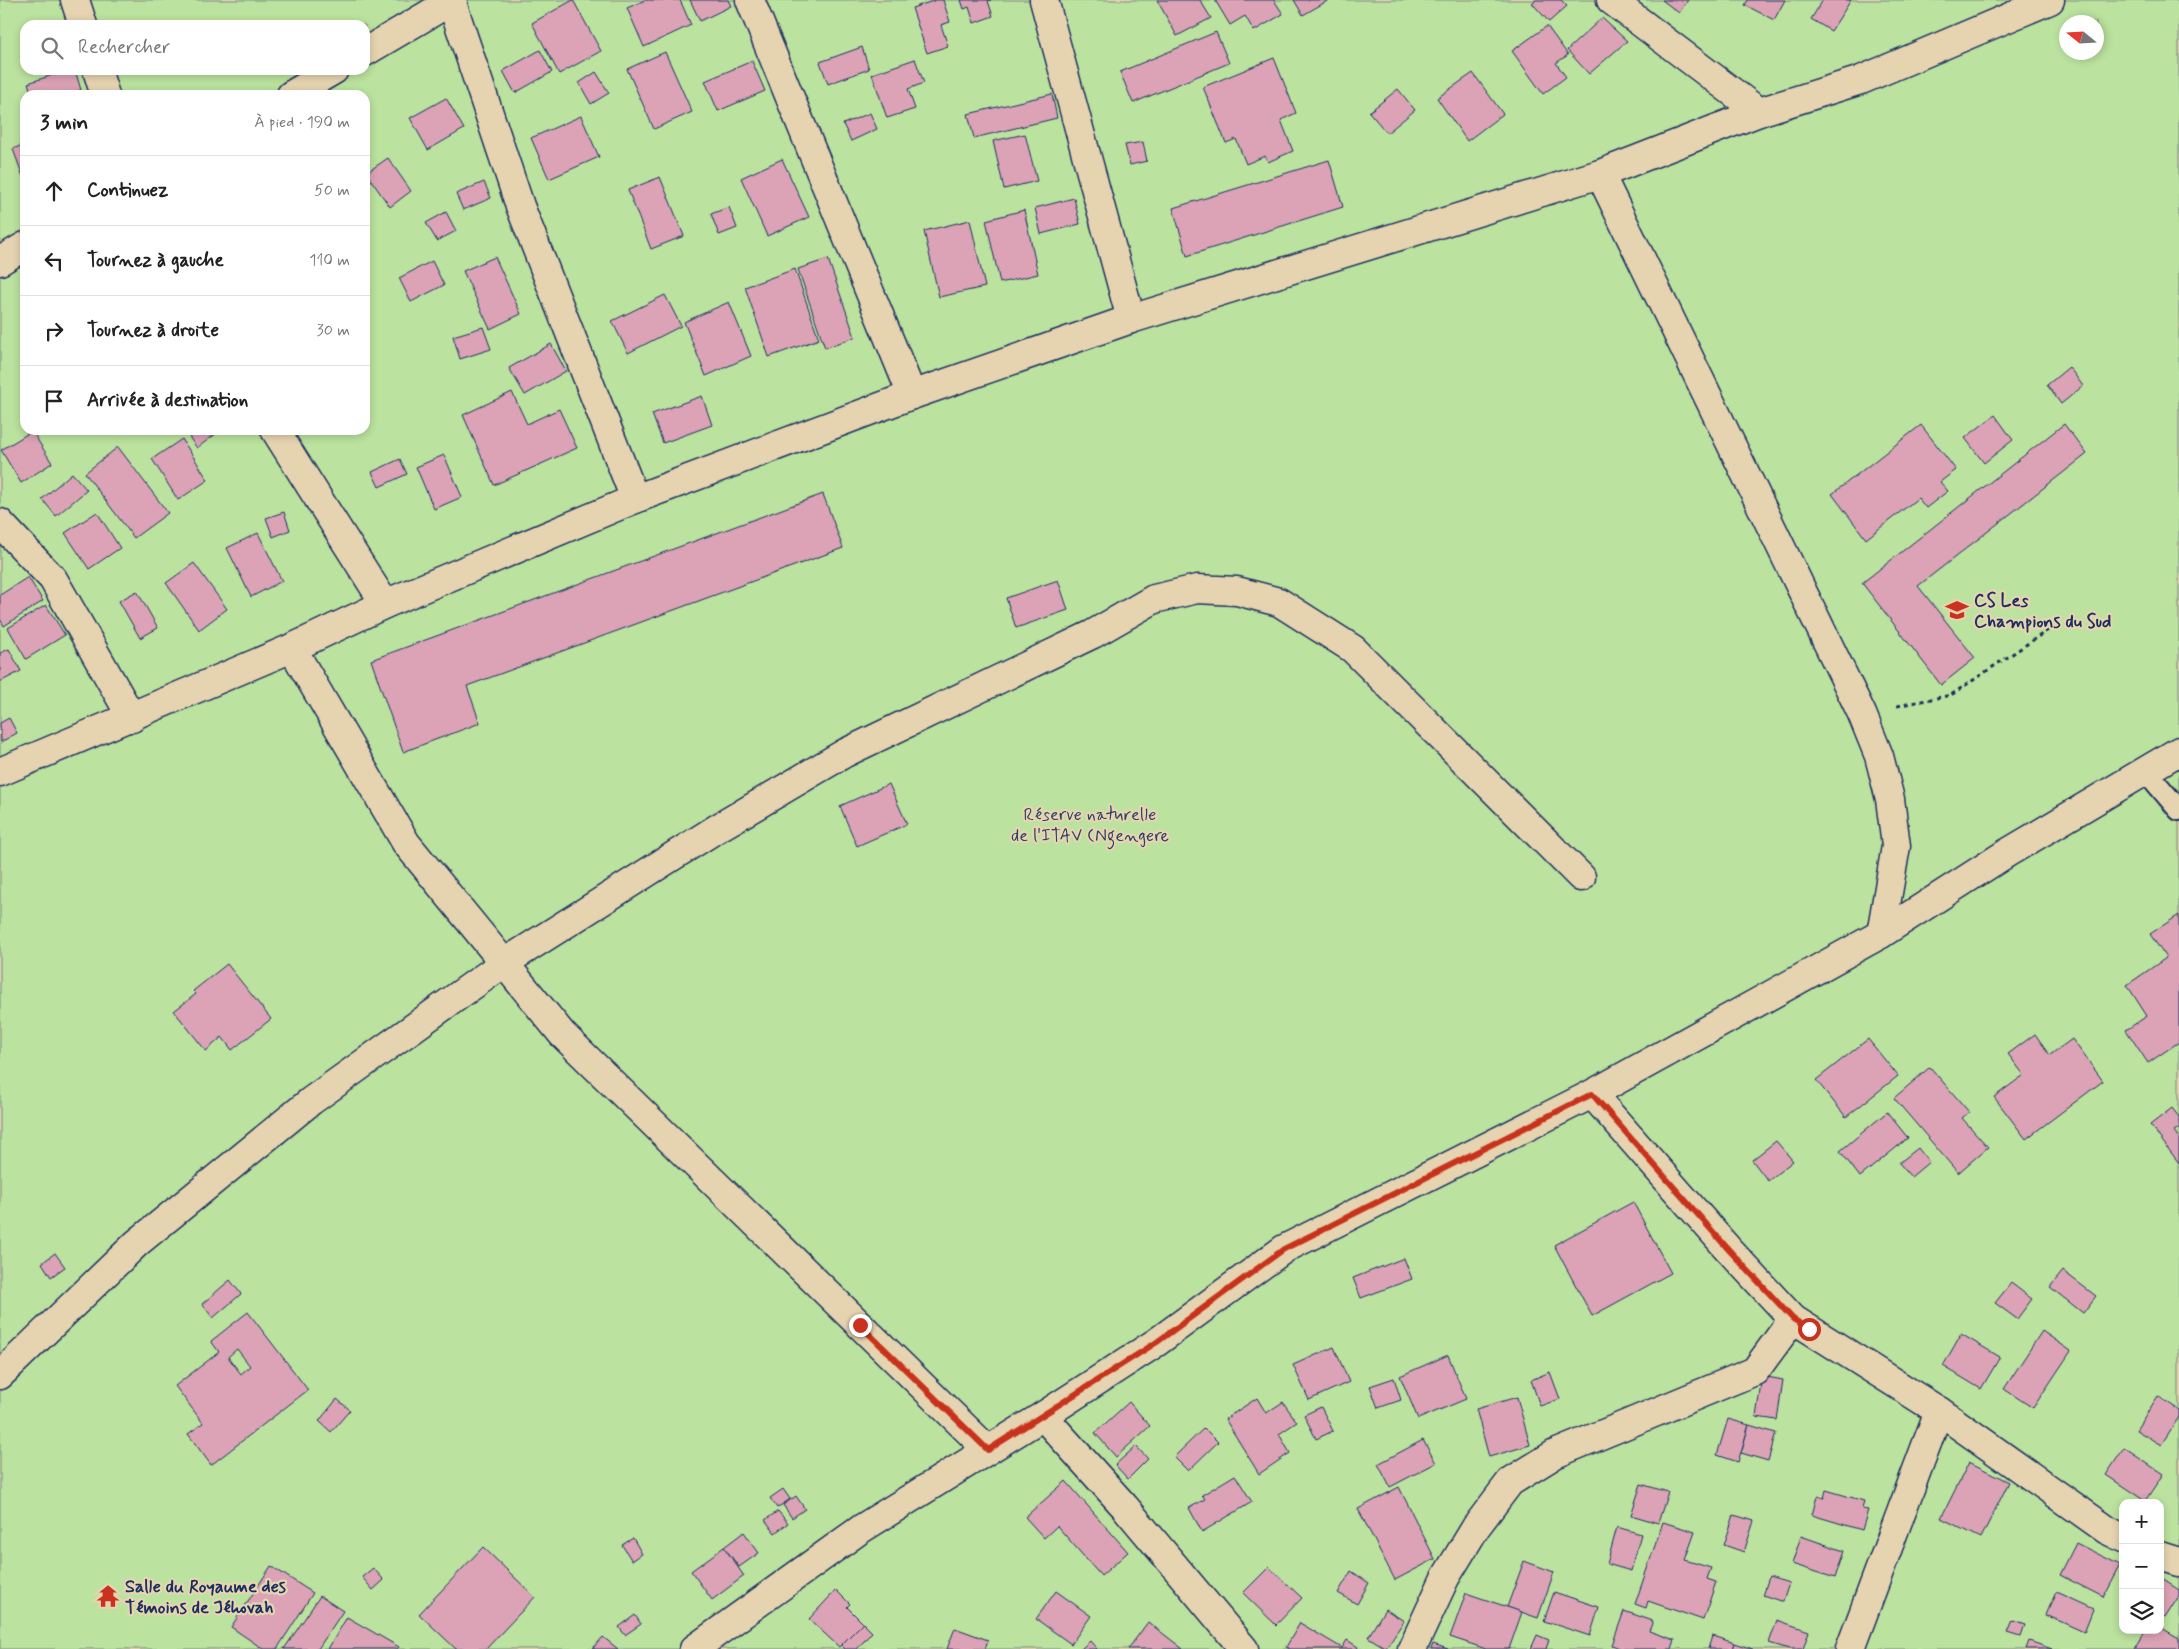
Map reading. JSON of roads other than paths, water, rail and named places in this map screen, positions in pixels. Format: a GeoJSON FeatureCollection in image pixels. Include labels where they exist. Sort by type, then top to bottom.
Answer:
{"type":"FeatureCollection","features":[{"type":"Feature","properties":{"kind":"street"},"geometry":{"type":"LineString","coordinates":[[75,0],[81,20]]}},
{"type":"Feature","properties":{"kind":"street"},"geometry":{"type":"LineString","coordinates":[[370,49],[452,0],[520,206],[635,499]]}},
{"type":"Feature","properties":{"kind":"street"},"geometry":{"type":"LineString","coordinates":[[750,0],[912,395]]}},
{"type":"Feature","properties":{"kind":"street"},"geometry":{"type":"LineString","coordinates":[[1044,0],[1131,319]]}},
{"type":"Feature","properties":{"kind":"street"},"geometry":{"type":"LineString","coordinates":[[1611,0],[1759,112]]}},
{"type":"Feature","properties":{"kind":"street"},"geometry":{"type":"LineString","coordinates":[[0,772],[132,718],[292,648],[385,604],[635,499],[912,395],[1131,319],[1600,174],[1759,112],[1861,80],[2050,0]]}},
{"type":"Feature","properties":{"kind":"street"},"geometry":{"type":"LineString","coordinates":[[99,75],[103,90]]}},
{"type":"Feature","properties":{"kind":"street"},"geometry":{"type":"LineString","coordinates":[[300,90],[325,75]]}},
{"type":"Feature","properties":{"kind":"street"},"geometry":{"type":"LineString","coordinates":[[1600,174],[1862,714],[1879,756],[1890,799],[1896,846],[1881,934]]}},
{"type":"Feature","properties":{"kind":"street"},"geometry":{"type":"LineString","coordinates":[[0,261],[20,249]]}},
{"type":"Feature","properties":{"kind":"street"},"geometry":{"type":"LineString","coordinates":[[278,435],[385,604]]}},
{"type":"Feature","properties":{"kind":"street"},"geometry":{"type":"LineString","coordinates":[[0,523],[53,579],[132,718]]}},
{"type":"Feature","properties":{"kind":"street"},"geometry":{"type":"LineString","coordinates":[[0,1375],[137,1243],[312,1101],[504,963],[716,829],[845,753],[1093,634],[1154,599],[1197,589],[1237,591],[1279,602],[1353,649],[1581,877]]}},
{"type":"Feature","properties":{"kind":"street"},"geometry":{"type":"LineString","coordinates":[[292,648],[406,843],[562,1034],[988,1450]]}},
{"type":"Feature","properties":{"kind":"street"},"geometry":{"type":"LineString","coordinates":[[696,1648],[861,1529],[1043,1416],[1157,1342],[1284,1249],[1592,1094],[1881,934],[2007,853],[2179,751]]}},
{"type":"Feature","properties":{"kind":"street"},"geometry":{"type":"LineString","coordinates":[[1592,1094],[1729,1250],[1793,1319],[1940,1411],[2107,1530],[2119,1536]]}},
{"type":"Feature","properties":{"kind":"street"},"geometry":{"type":"LineString","coordinates":[[1412,1649],[1445,1578],[1476,1527],[1510,1482],[1555,1454],[1755,1371],[1793,1319]]}},
{"type":"Feature","properties":{"kind":"street"},"geometry":{"type":"LineString","coordinates":[[1850,1649],[1940,1411]]}},
{"type":"Feature","properties":{"kind":"street"},"geometry":{"type":"LineString","coordinates":[[1043,1416],[1124,1507],[1244,1649]]}},
{"type":"Feature","properties":{"kind":"street"},"geometry":{"type":"LineString","coordinates":[[2164,1557],[2179,1562]]}},
{"type":"Feature","properties":{"kind":"lane"},"geometry":{"type":"LineString","coordinates":[[2145,770],[2179,810]]}},
{"type":"Feature","properties":{"kind":"place","name":"CS Les Champions du Sud"},"geometry":{"type":"Point","coordinates":[1957,610]}},
{"type":"Feature","properties":{"kind":"place","name":"Salle du Royaume des Témoins de Jéhovah"},"geometry":{"type":"Point","coordinates":[108,1596]}},
{"type":"Feature","properties":{"kind":"park label","name":"Réserve naturelle de l'ITAV (Ngengere"},"geometry":{"type":"Point","coordinates":[1090,824]}}]}
